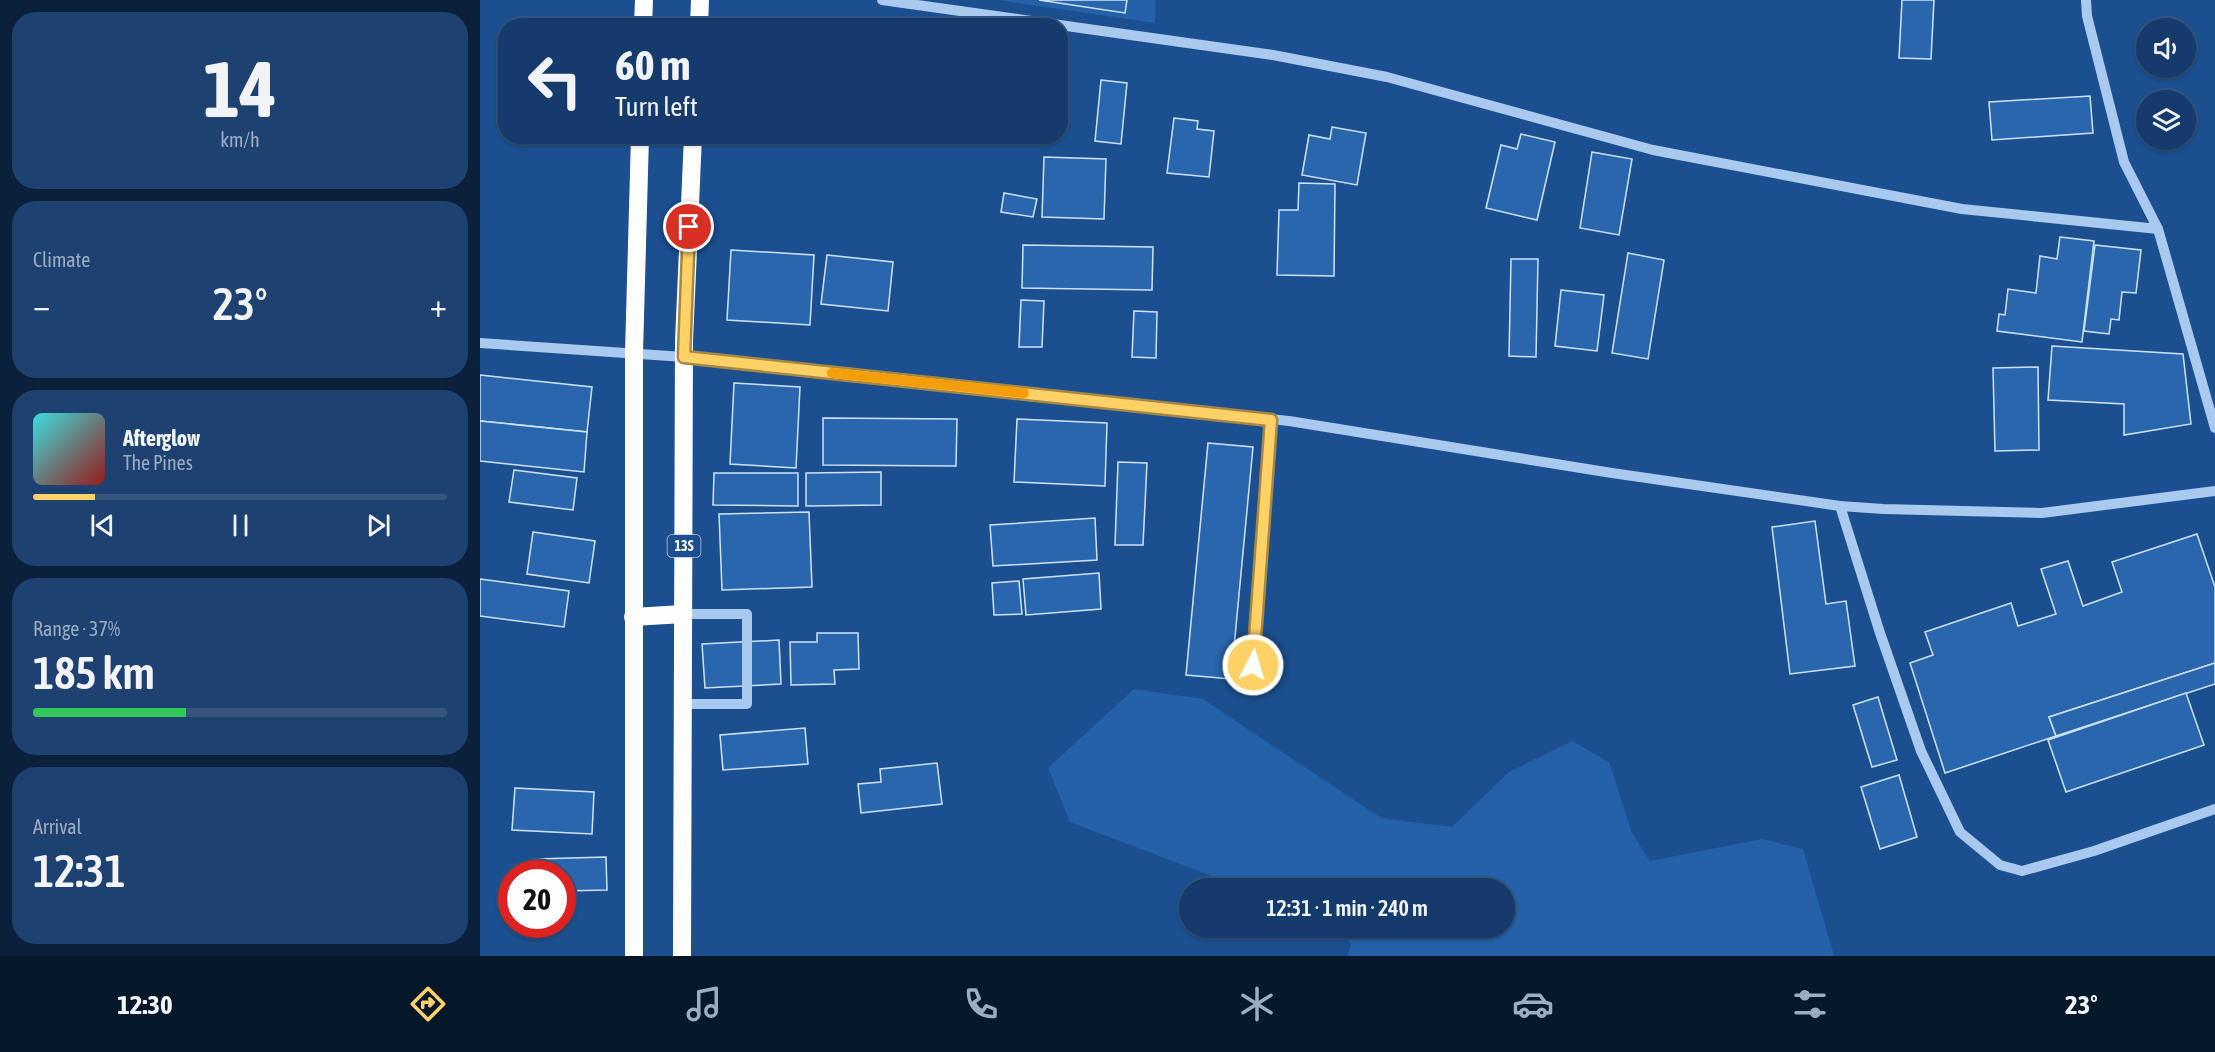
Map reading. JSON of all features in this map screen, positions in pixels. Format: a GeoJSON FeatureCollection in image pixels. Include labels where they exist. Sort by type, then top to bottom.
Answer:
{"type":"FeatureCollection","features":[{"type":"Feature","properties":{"kind":"highway"},"geometry":{"type":"LineString","coordinates":[[643,18],[644,0]]}},
{"type":"Feature","properties":{"kind":"highway"},"geometry":{"type":"LineString","coordinates":[[699,18],[700,0]]}},
{"type":"Feature","properties":{"kind":"highway"},"geometry":{"type":"LineString","coordinates":[[634,956],[634,353],[640,144]]}},
{"type":"Feature","properties":{"kind":"highway","name":"13S"},"geometry":{"type":"LineString","coordinates":[[682,956],[684,357],[693,144]]}},
{"type":"Feature","properties":{"kind":"highway"},"geometry":{"type":"LineString","coordinates":[[633,617],[683,614]]}},
{"type":"Feature","properties":{"kind":"street"},"geometry":{"type":"LineString","coordinates":[[882,0],[1010,18]]}},
{"type":"Feature","properties":{"kind":"street"},"geometry":{"type":"LineString","coordinates":[[2086,0],[2093,39],[2124,162],[2158,229],[2215,428]]}},
{"type":"Feature","properties":{"kind":"street"},"geometry":{"type":"LineString","coordinates":[[1068,26],[1273,55],[1387,77],[1665,152],[1962,208],[2158,229]]}},
{"type":"Feature","properties":{"kind":"street"},"geometry":{"type":"LineString","coordinates":[[480,343],[684,357],[1271,420],[1840,506],[2042,513],[2215,491]]}},
{"type":"Feature","properties":{"kind":"street"},"geometry":{"type":"LineString","coordinates":[[1253,665],[1271,420]]}},
{"type":"Feature","properties":{"kind":"street"},"geometry":{"type":"LineString","coordinates":[[1840,506],[1880,633],[1921,751],[1960,832],[2000,865],[2022,871],[2094,851],[2215,809]]}},
{"type":"Feature","properties":{"kind":"street"},"geometry":{"type":"LineString","coordinates":[[683,614],[747,614],[747,704],[683,704]]}},
{"type":"Feature","properties":{"kind":"shaded area"},"geometry":{"type":"Polygon","coordinates":[[[998,0],[1155,0],[1155,23],[998,0]]]}},
{"type":"Feature","properties":{"kind":"shaded area"},"geometry":{"type":"Polygon","coordinates":[[[1134,689],[1203,699],[1381,818],[1452,827],[1509,772],[1572,741],[1609,762],[1632,833],[1650,861],[1762,839],[1803,849],[1834,956],[1347,956],[1351,944],[1345,938],[1515,938],[1515,878],[1217,878],[1070,822],[1048,768],[1134,689]]]}},
{"type":"Feature","properties":{"kind":"building"},"geometry":{"type":"Polygon","coordinates":[[[1039,0],[1127,0],[1125,13],[1039,0]]]}},
{"type":"Feature","properties":{"kind":"building"},"geometry":{"type":"Polygon","coordinates":[[[1902,0],[1934,0],[1931,59],[1899,58],[1902,0]]]}},
{"type":"Feature","properties":{"kind":"building"},"geometry":{"type":"Polygon","coordinates":[[[1101,80],[1127,83],[1121,144],[1095,141],[1101,80]]]}},
{"type":"Feature","properties":{"kind":"building"},"geometry":{"type":"Polygon","coordinates":[[[2090,96],[2093,133],[1992,140],[1989,102],[2090,96]]]}},
{"type":"Feature","properties":{"kind":"building"},"geometry":{"type":"Polygon","coordinates":[[[1174,118],[1198,121],[1197,129],[1214,131],[1209,177],[1167,173],[1174,118]]]}},
{"type":"Feature","properties":{"kind":"building"},"geometry":{"type":"Polygon","coordinates":[[[1332,127],[1366,133],[1357,185],[1302,175],[1309,135],[1330,139],[1332,127]]]}},
{"type":"Feature","properties":{"kind":"building"},"geometry":{"type":"Polygon","coordinates":[[[1521,134],[1555,142],[1537,220],[1486,208],[1501,145],[1517,149],[1521,134]]]}},
{"type":"Feature","properties":{"kind":"building"},"geometry":{"type":"Polygon","coordinates":[[[1592,152],[1632,159],[1619,235],[1580,228],[1592,152]]]}},
{"type":"Feature","properties":{"kind":"building"},"geometry":{"type":"Polygon","coordinates":[[[1044,157],[1106,159],[1104,219],[1042,217],[1044,157]]]}},
{"type":"Feature","properties":{"kind":"building"},"geometry":{"type":"Polygon","coordinates":[[[1299,183],[1335,184],[1334,276],[1277,275],[1279,210],[1298,210],[1299,183]]]}},
{"type":"Feature","properties":{"kind":"building"},"geometry":{"type":"Polygon","coordinates":[[[1004,193],[1037,199],[1033,217],[1001,212],[1004,193]]]}},
{"type":"Feature","properties":{"kind":"building"},"geometry":{"type":"Polygon","coordinates":[[[2060,237],[2094,241],[2082,342],[1997,331],[1999,314],[2005,315],[2008,289],[2036,293],[2040,256],[2057,259],[2060,237]]]}},
{"type":"Feature","properties":{"kind":"building"},"geometry":{"type":"Polygon","coordinates":[[[1023,245],[1153,247],[1152,290],[1022,288],[1023,245]]]}},
{"type":"Feature","properties":{"kind":"building"},"geometry":{"type":"Polygon","coordinates":[[[2095,245],[2141,250],[2136,293],[2122,292],[2119,320],[2111,319],[2109,334],[2084,331],[2095,245]]]}},
{"type":"Feature","properties":{"kind":"building"},"geometry":{"type":"Polygon","coordinates":[[[731,250],[814,255],[810,325],[727,320],[731,250]]]}},
{"type":"Feature","properties":{"kind":"building"},"geometry":{"type":"Polygon","coordinates":[[[1628,253],[1664,260],[1648,359],[1612,353],[1628,253]]]}},
{"type":"Feature","properties":{"kind":"building"},"geometry":{"type":"Polygon","coordinates":[[[827,255],[893,262],[888,311],[821,304],[827,255]]]}},
{"type":"Feature","properties":{"kind":"building"},"geometry":{"type":"Polygon","coordinates":[[[1511,259],[1538,259],[1536,357],[1509,356],[1511,259]]]}},
{"type":"Feature","properties":{"kind":"building"},"geometry":{"type":"Polygon","coordinates":[[[1561,290],[1604,295],[1597,351],[1555,346],[1561,290]]]}},
{"type":"Feature","properties":{"kind":"building"},"geometry":{"type":"Polygon","coordinates":[[[1021,300],[1044,301],[1042,347],[1019,347],[1021,300]]]}},
{"type":"Feature","properties":{"kind":"building"},"geometry":{"type":"Polygon","coordinates":[[[1134,311],[1157,312],[1156,358],[1132,357],[1134,311]]]}},
{"type":"Feature","properties":{"kind":"building"},"geometry":{"type":"Polygon","coordinates":[[[2052,346],[2183,354],[2191,424],[2124,435],[2124,404],[2048,400],[2052,346]]]}},
{"type":"Feature","properties":{"kind":"building"},"geometry":{"type":"Polygon","coordinates":[[[2038,367],[2039,450],[1995,451],[1993,368],[2038,367]]]}},
{"type":"Feature","properties":{"kind":"building"},"geometry":{"type":"Polygon","coordinates":[[[480,375],[592,387],[587,432],[480,421],[480,375]]]}},
{"type":"Feature","properties":{"kind":"building"},"geometry":{"type":"Polygon","coordinates":[[[734,383],[800,387],[796,468],[730,464],[734,383]]]}},
{"type":"Feature","properties":{"kind":"building"},"geometry":{"type":"Polygon","coordinates":[[[823,418],[957,419],[956,466],[823,465],[823,418]]]}},
{"type":"Feature","properties":{"kind":"building"},"geometry":{"type":"Polygon","coordinates":[[[1017,419],[1107,423],[1105,486],[1014,482],[1017,419]]]}},
{"type":"Feature","properties":{"kind":"building"},"geometry":{"type":"Polygon","coordinates":[[[480,421],[587,432],[584,472],[480,461],[480,421]]]}},
{"type":"Feature","properties":{"kind":"building"},"geometry":{"type":"Polygon","coordinates":[[[1208,443],[1253,447],[1231,679],[1186,675],[1208,443]]]}},
{"type":"Feature","properties":{"kind":"building"},"geometry":{"type":"Polygon","coordinates":[[[1118,462],[1147,463],[1143,545],[1115,545],[1118,462]]]}},
{"type":"Feature","properties":{"kind":"building"},"geometry":{"type":"Polygon","coordinates":[[[514,470],[577,478],[573,510],[509,502],[514,470]]]}},
{"type":"Feature","properties":{"kind":"building"},"geometry":{"type":"Polygon","coordinates":[[[881,472],[881,505],[806,506],[806,473],[881,472]]]}},
{"type":"Feature","properties":{"kind":"building"},"geometry":{"type":"Polygon","coordinates":[[[714,473],[798,473],[798,506],[713,505],[714,473]]]}},
{"type":"Feature","properties":{"kind":"building"},"geometry":{"type":"Polygon","coordinates":[[[809,512],[812,587],[722,590],[719,514],[809,512]]]}},
{"type":"Feature","properties":{"kind":"building"},"geometry":{"type":"Polygon","coordinates":[[[1095,518],[1097,560],[993,566],[990,525],[1095,518]]]}},
{"type":"Feature","properties":{"kind":"building"},"geometry":{"type":"Polygon","coordinates":[[[1815,521],[1826,604],[1846,601],[1855,666],[1790,674],[1772,527],[1815,521]]]}},
{"type":"Feature","properties":{"kind":"building"},"geometry":{"type":"Polygon","coordinates":[[[533,532],[595,541],[589,583],[527,574],[533,532]]]}},
{"type":"Feature","properties":{"kind":"building"},"geometry":{"type":"Polygon","coordinates":[[[2197,534],[2215,587],[2215,663],[2049,717],[2056,736],[1945,773],[1910,663],[1933,655],[1925,632],[2011,603],[2018,626],[2056,614],[2041,569],[2068,561],[2083,606],[2122,592],[2112,562],[2197,534]]]}},
{"type":"Feature","properties":{"kind":"building"},"geometry":{"type":"Polygon","coordinates":[[[1099,573],[1101,609],[1026,615],[1023,579],[1099,573]]]}},
{"type":"Feature","properties":{"kind":"building"},"geometry":{"type":"Polygon","coordinates":[[[480,579],[569,591],[564,627],[480,616],[480,579]]]}},
{"type":"Feature","properties":{"kind":"building"},"geometry":{"type":"Polygon","coordinates":[[[1019,581],[1022,614],[994,615],[992,583],[1019,581]]]}},
{"type":"Feature","properties":{"kind":"building"},"geometry":{"type":"Polygon","coordinates":[[[817,633],[858,633],[859,669],[834,670],[835,684],[791,685],[790,642],[817,642],[817,633]]]}},
{"type":"Feature","properties":{"kind":"building"},"geometry":{"type":"Polygon","coordinates":[[[779,640],[781,684],[705,688],[702,644],[779,640]]]}},
{"type":"Feature","properties":{"kind":"building"},"geometry":{"type":"Polygon","coordinates":[[[2215,663],[2215,684],[2056,736],[2049,717],[2215,663]]]}},
{"type":"Feature","properties":{"kind":"building"},"geometry":{"type":"Polygon","coordinates":[[[2186,693],[2204,745],[2066,792],[2048,740],[2186,693]]]}},
{"type":"Feature","properties":{"kind":"building"},"geometry":{"type":"Polygon","coordinates":[[[1878,697],[1897,760],[1872,767],[1853,705],[1878,697]]]}},
{"type":"Feature","properties":{"kind":"building"},"geometry":{"type":"Polygon","coordinates":[[[805,728],[808,764],[723,770],[720,735],[805,728]]]}},
{"type":"Feature","properties":{"kind":"building"},"geometry":{"type":"Polygon","coordinates":[[[937,763],[942,804],[861,813],[858,784],[881,782],[880,769],[937,763]]]}},
{"type":"Feature","properties":{"kind":"building"},"geometry":{"type":"Polygon","coordinates":[[[1899,775],[1917,837],[1880,849],[1861,787],[1899,775]]]}},
{"type":"Feature","properties":{"kind":"building"},"geometry":{"type":"Polygon","coordinates":[[[515,788],[594,792],[592,834],[512,830],[515,788]]]}},
{"type":"Feature","properties":{"kind":"building"},"geometry":{"type":"Polygon","coordinates":[[[606,857],[607,890],[576,891],[576,860],[535,859],[606,857]]]}},
{"type":"Feature","properties":{"kind":"slow traffic"},"geometry":{"type":"LineString","coordinates":[[832,373],[1024,393]]}},
{"type":"Feature","properties":{"kind":"route"},"geometry":{"type":"LineString","coordinates":[[689,227],[684,357],[1271,420],[1253,665]]}}]}
